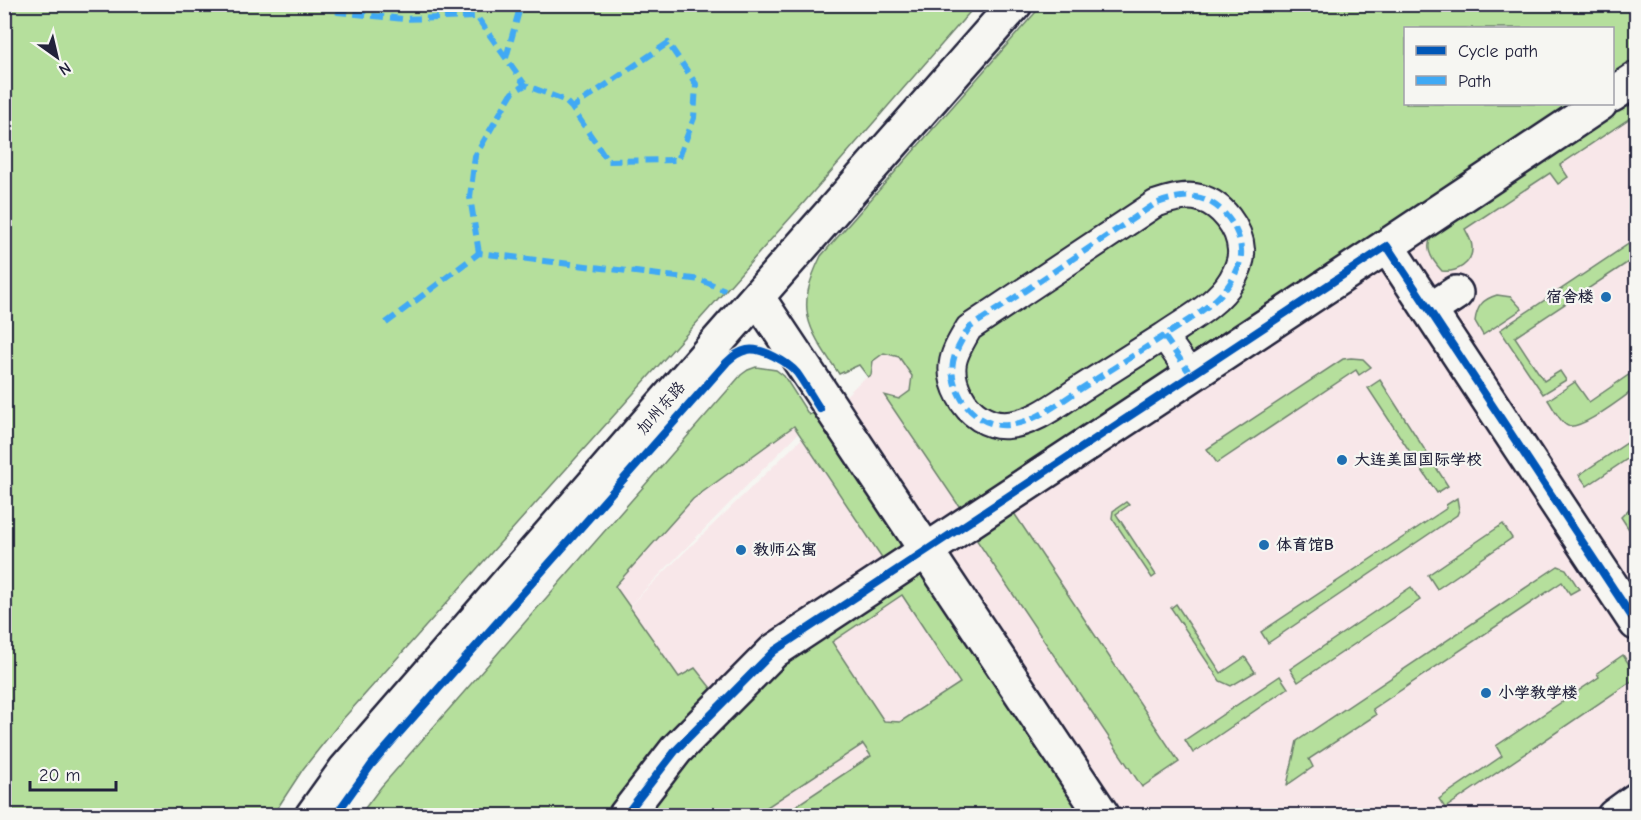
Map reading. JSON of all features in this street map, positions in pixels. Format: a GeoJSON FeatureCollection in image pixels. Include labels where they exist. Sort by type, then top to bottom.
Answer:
{"type":"FeatureCollection","features":[{"type":"Feature","properties":{"kind":"street","name":"加州东路"},"geometry":{"type":"LineString","coordinates":[[312,816],[345,770],[1015,4]]}},
{"type":"Feature","properties":{"kind":"street"},"geometry":{"type":"LineString","coordinates":[[1614,94],[1636,79]]}},
{"type":"Feature","properties":{"kind":"street"},"geometry":{"type":"LineString","coordinates":[[625,816],[676,750],[774,651],[1598,105]]}},
{"type":"Feature","properties":{"kind":"street"},"geometry":{"type":"LineString","coordinates":[[1198,197],[1209,201],[1237,230],[1241,250],[1239,266],[1230,283],[1216,300],[1164,336],[1039,415],[1010,425],[998,425],[984,421],[972,413],[956,389],[951,370],[953,358],[969,328],[1155,204],[1170,198],[1198,197]]}},
{"type":"Feature","properties":{"kind":"street"},"geometry":{"type":"LineString","coordinates":[[1387,246],[1443,302],[1636,623]]}},
{"type":"Feature","properties":{"kind":"street"},"geometry":{"type":"LineString","coordinates":[[758,298],[1102,816]]}},
{"type":"Feature","properties":{"kind":"street"},"geometry":{"type":"LineString","coordinates":[[1164,336],[1191,375]]}},
{"type":"Feature","properties":{"kind":"street"},"geometry":{"type":"LineString","coordinates":[[1614,816],[1636,800]]}},
{"type":"Feature","properties":{"kind":"shaded area","name":"大连美国国际学校"},"geometry":{"type":"Polygon","coordinates":[[[1636,68],[1636,815],[406,816],[761,412],[794,425],[828,403],[621,614],[861,381],[871,375],[873,361],[884,353],[899,356],[997,494],[1580,105],[1614,105],[1614,83],[1636,68]]]}},
{"type":"Feature","properties":{"kind":"green space"},"geometry":{"type":"Polygon","coordinates":[[[5,4],[976,5],[800,207],[342,720],[303,769],[273,815],[5,816],[5,4]]]}},
{"type":"Feature","properties":{"kind":"green space"},"geometry":{"type":"Polygon","coordinates":[[[1042,5],[1636,5],[1636,68],[1614,83],[1614,27],[1404,27],[1404,105],[1581,105],[965,515],[884,395],[899,399],[910,391],[912,376],[899,357],[884,353],[873,361],[871,375],[868,377],[859,365],[839,374],[819,344],[808,318],[807,305],[808,291],[821,256],[1042,5]]]}},
{"type":"Feature","properties":{"kind":"green space"},"geometry":{"type":"Polygon","coordinates":[[[1636,96],[1636,114],[1560,165],[1568,177],[1558,184],[1550,173],[1465,229],[1472,245],[1470,258],[1458,269],[1442,271],[1434,261],[1429,247],[1431,236],[1435,231],[1636,96]]]}},
{"type":"Feature","properties":{"kind":"green space"},"geometry":{"type":"Polygon","coordinates":[[[1636,239],[1636,257],[1515,337],[1544,381],[1560,371],[1566,380],[1543,394],[1500,330],[1636,239]]]}},
{"type":"Feature","properties":{"kind":"green space"},"geometry":{"type":"Polygon","coordinates":[[[1497,295],[1511,297],[1522,309],[1483,335],[1475,321],[1477,311],[1484,301],[1497,295]]]}},
{"type":"Feature","properties":{"kind":"green space"},"geometry":{"type":"Polygon","coordinates":[[[1343,359],[1363,359],[1371,367],[1359,375],[1356,370],[1217,463],[1207,449],[1343,359]]]}},
{"type":"Feature","properties":{"kind":"green space"},"geometry":{"type":"Polygon","coordinates":[[[756,367],[776,370],[784,376],[809,415],[813,413],[900,541],[900,548],[887,565],[794,426],[693,499],[615,586],[679,677],[695,668],[714,692],[610,815],[359,816],[381,787],[741,375],[756,367]]]}},
{"type":"Feature","properties":{"kind":"green space"},"geometry":{"type":"Polygon","coordinates":[[[1636,370],[1636,388],[1603,412],[1583,423],[1568,426],[1562,422],[1548,400],[1575,382],[1589,402],[1636,370]]]}},
{"type":"Feature","properties":{"kind":"green space"},"geometry":{"type":"Polygon","coordinates":[[[1380,380],[1448,486],[1437,493],[1368,388],[1380,380]]]}},
{"type":"Feature","properties":{"kind":"green space"},"geometry":{"type":"Polygon","coordinates":[[[1636,437],[1636,453],[1587,486],[1579,475],[1636,437]]]}},
{"type":"Feature","properties":{"kind":"green space"},"geometry":{"type":"Polygon","coordinates":[[[1457,498],[1459,510],[1457,515],[1268,643],[1261,632],[1447,508],[1446,505],[1457,498]]]}},
{"type":"Feature","properties":{"kind":"green space"},"geometry":{"type":"Polygon","coordinates":[[[1126,502],[1129,505],[1116,514],[1156,575],[1152,578],[1112,518],[1113,511],[1126,502]]]}},
{"type":"Feature","properties":{"kind":"green space"},"geometry":{"type":"Polygon","coordinates":[[[1636,502],[1636,540],[1621,517],[1636,502]]]}},
{"type":"Feature","properties":{"kind":"green space"},"geometry":{"type":"Polygon","coordinates":[[[1014,513],[1179,762],[1142,787],[976,539],[1014,513]]]}},
{"type":"Feature","properties":{"kind":"green space"},"geometry":{"type":"Polygon","coordinates":[[[1503,524],[1512,538],[1437,589],[1428,575],[1503,524]]]}},
{"type":"Feature","properties":{"kind":"green space"},"geometry":{"type":"Polygon","coordinates":[[[1558,566],[1566,569],[1579,589],[1570,594],[1562,582],[1373,709],[1376,715],[1309,759],[1313,767],[1287,785],[1297,741],[1558,566]]]}},
{"type":"Feature","properties":{"kind":"green space"},"geometry":{"type":"Polygon","coordinates":[[[919,569],[1085,815],[782,815],[871,756],[863,744],[755,815],[637,816],[781,660],[919,569]],[[902,595],[832,642],[884,721],[900,722],[960,683],[902,595]]]}},
{"type":"Feature","properties":{"kind":"green space"},"geometry":{"type":"Polygon","coordinates":[[[1411,587],[1420,600],[1298,682],[1290,669],[1411,587]]]}},
{"type":"Feature","properties":{"kind":"green space"},"geometry":{"type":"Polygon","coordinates":[[[1176,604],[1221,673],[1245,657],[1255,672],[1231,686],[1220,681],[1171,608],[1176,604]]]}},
{"type":"Feature","properties":{"kind":"green space"},"geometry":{"type":"Polygon","coordinates":[[[1623,655],[1636,678],[1445,808],[1439,799],[1502,756],[1496,746],[1599,677],[1597,673],[1623,655]]]}},
{"type":"Feature","properties":{"kind":"green space"},"geometry":{"type":"Polygon","coordinates":[[[1280,676],[1288,688],[1193,753],[1185,740],[1280,676]]]}},
{"type":"Feature","properties":{"kind":"marked path"},"geometry":{"type":"LineString","coordinates":[[320,4],[338,12],[403,19],[477,17],[525,85],[564,100],[572,108],[608,161],[678,160],[694,118],[696,84],[668,43],[572,108]]}},
{"type":"Feature","properties":{"kind":"marked path"},"geometry":{"type":"LineString","coordinates":[[506,58],[521,4]]}},
{"type":"Feature","properties":{"kind":"marked path"},"geometry":{"type":"LineString","coordinates":[[479,253],[470,197],[475,156],[512,93],[525,85]]}},
{"type":"Feature","properties":{"kind":"marked path"},"geometry":{"type":"LineString","coordinates":[[1164,336],[1047,411],[1028,420],[1008,425],[993,424],[974,414],[960,396],[953,377],[953,361],[969,328],[1155,204],[1183,197],[1200,198],[1222,211],[1237,233],[1241,254],[1239,266],[1226,289],[1201,311],[1164,336],[1191,375]]}},
{"type":"Feature","properties":{"kind":"marked path"},"geometry":{"type":"LineString","coordinates":[[386,323],[479,253],[701,280],[725,290]]}},
{"type":"Feature","properties":{"kind":"cycle path"},"geometry":{"type":"LineString","coordinates":[[625,816],[676,750],[774,651],[1387,246],[1636,623]]}},
{"type":"Feature","properties":{"kind":"cycle path"},"geometry":{"type":"LineString","coordinates":[[335,816],[372,764],[731,358],[741,352],[753,350],[767,353],[781,360],[797,373],[820,409]]}},
{"type":"Feature","properties":{"kind":"place","name":"宿舍楼"},"geometry":{"type":"Point","coordinates":[1606,297]}},
{"type":"Feature","properties":{"kind":"place","name":"大连美国国际学校"},"geometry":{"type":"Point","coordinates":[1342,460]}},
{"type":"Feature","properties":{"kind":"place","name":"体育馆B"},"geometry":{"type":"Point","coordinates":[1264,545]}},
{"type":"Feature","properties":{"kind":"place","name":"教师公寓"},"geometry":{"type":"Point","coordinates":[741,550]}},
{"type":"Feature","properties":{"kind":"place","name":"小学教学楼"},"geometry":{"type":"Point","coordinates":[1486,693]}}]}
